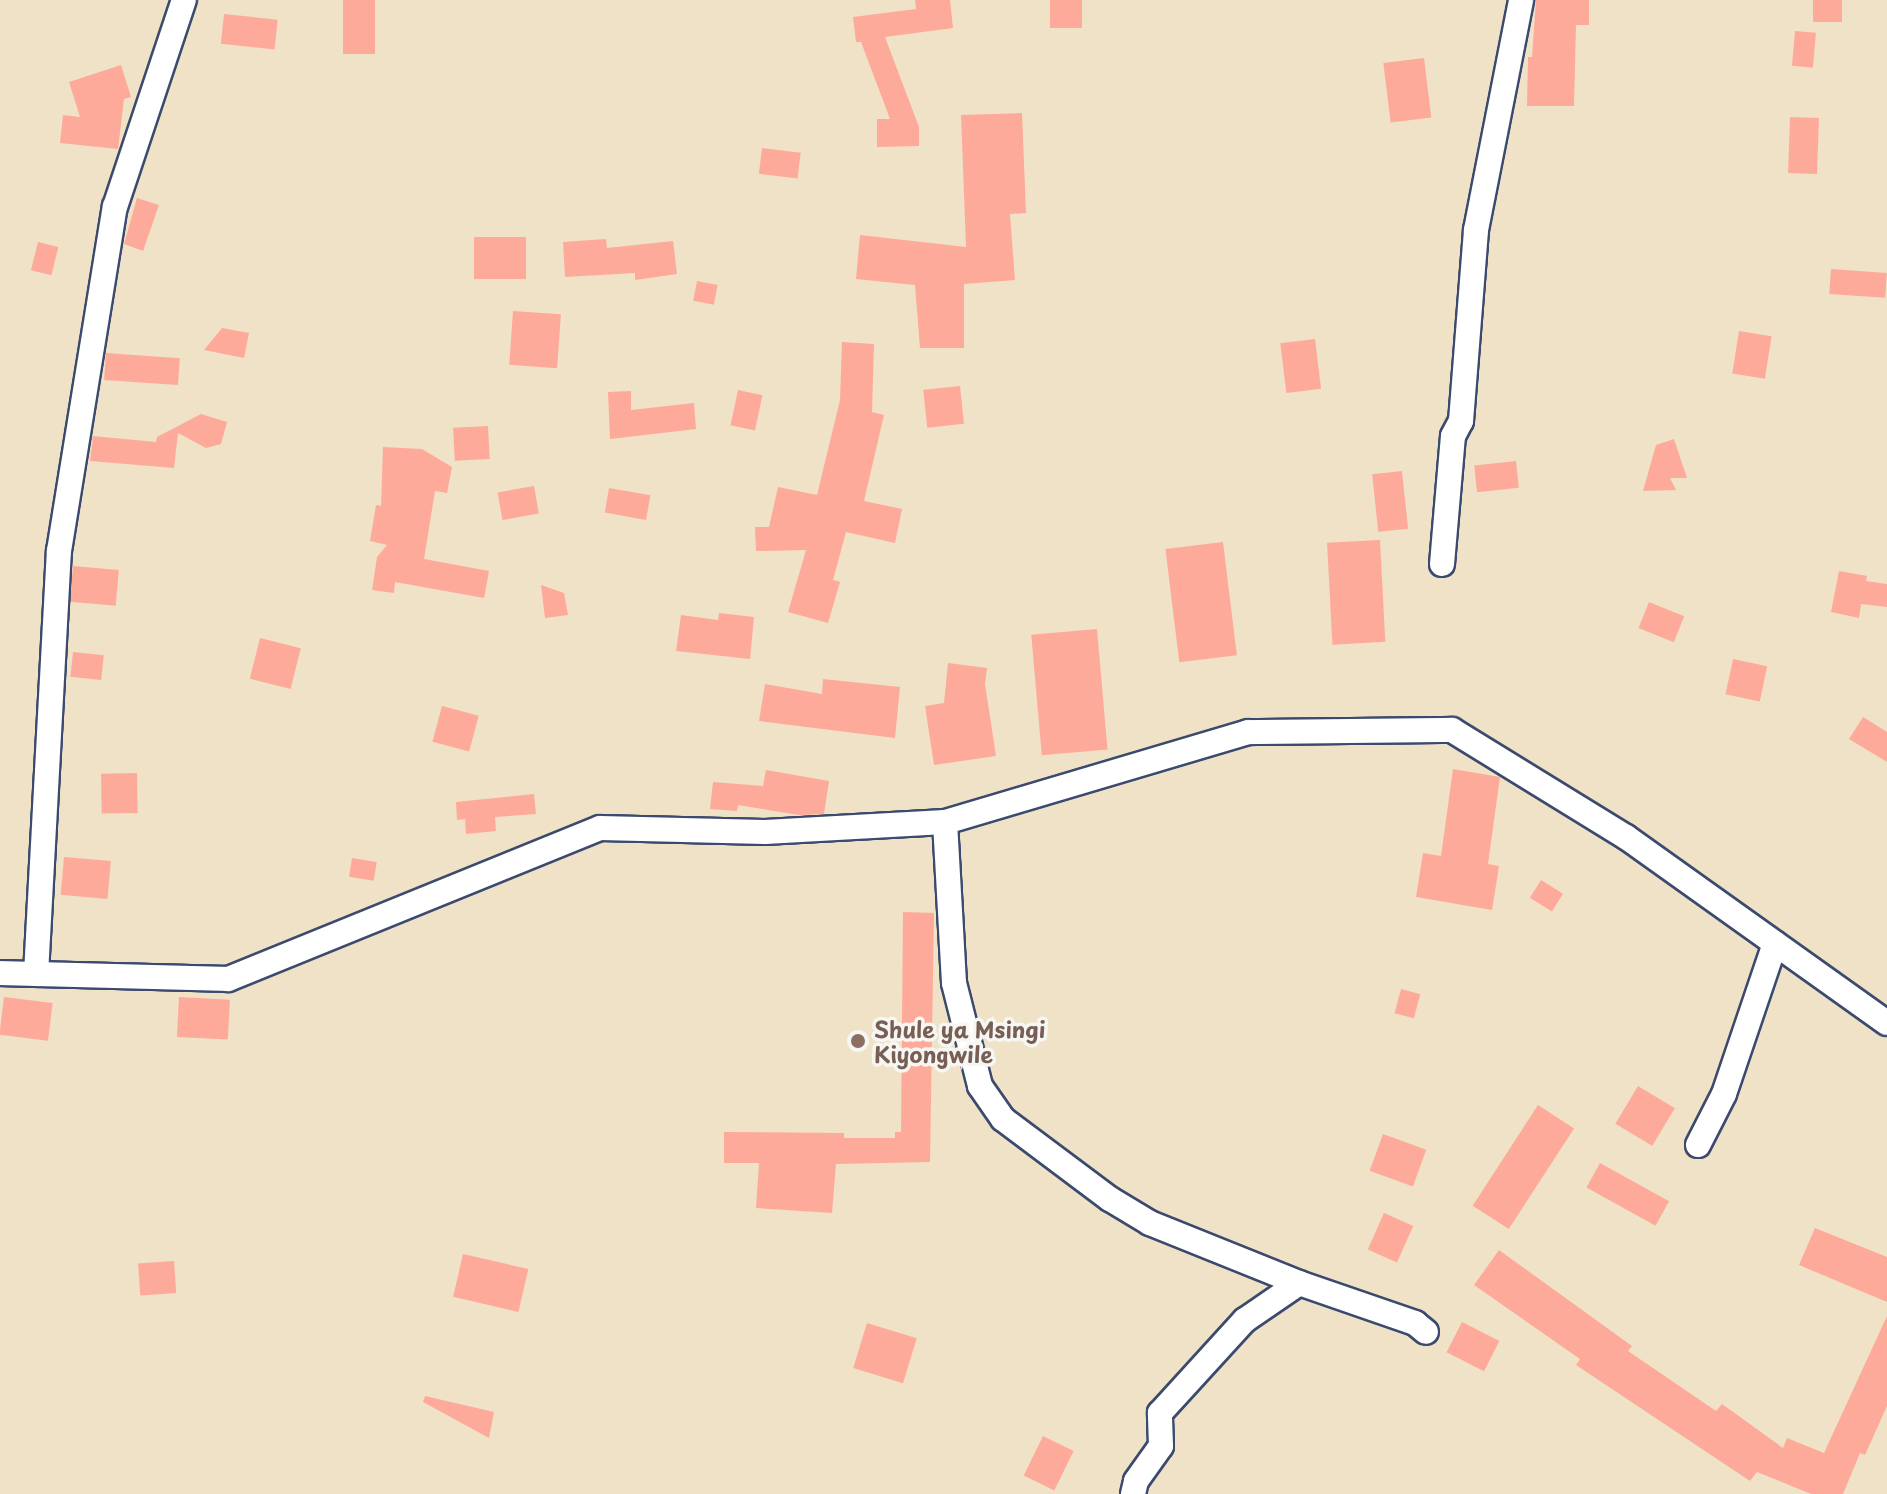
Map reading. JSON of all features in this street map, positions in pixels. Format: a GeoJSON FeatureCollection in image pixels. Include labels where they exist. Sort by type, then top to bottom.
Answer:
{"type":"FeatureCollection","features":[{"type":"Feature","properties":{"kind":"street"},"geometry":{"type":"LineString","coordinates":[[36,974],[59,551],[115,207],[184,0]]}},
{"type":"Feature","properties":{"kind":"street"},"geometry":{"type":"LineString","coordinates":[[1442,564],[1453,436],[1461,421],[1476,230],[1521,0]]}},
{"type":"Feature","properties":{"kind":"street"},"geometry":{"type":"LineString","coordinates":[[0,973],[228,979],[600,828],[765,832],[945,822],[1248,732],[1452,730],[1626,837],[1887,1023]]}},
{"type":"Feature","properties":{"kind":"street"},"geometry":{"type":"LineString","coordinates":[[945,822],[954,983],[980,1086],[1003,1119],[1110,1199],[1150,1223],[1299,1283],[1415,1323],[1426,1332]]}},
{"type":"Feature","properties":{"kind":"street"},"geometry":{"type":"LineString","coordinates":[[1698,1145],[1724,1094],[1775,943]]}},
{"type":"Feature","properties":{"kind":"street"},"geometry":{"type":"LineString","coordinates":[[1133,1494],[1136,1481],[1161,1446],[1160,1413],[1245,1320],[1299,1283]]}},
{"type":"Feature","properties":{"kind":"building"},"geometry":{"type":"Polygon","coordinates":[[[343,0],[375,0],[375,54],[343,54],[343,0]]]}},
{"type":"Feature","properties":{"kind":"building"},"geometry":{"type":"Polygon","coordinates":[[[915,0],[950,0],[953,28],[885,37],[919,127],[919,146],[877,147],[877,119],[890,119],[861,42],[856,42],[853,17],[916,9],[915,0]]]}},
{"type":"Feature","properties":{"kind":"building"},"geometry":{"type":"Polygon","coordinates":[[[1050,0],[1082,0],[1082,28],[1050,28],[1050,0]]]}},
{"type":"Feature","properties":{"kind":"building"},"geometry":{"type":"Polygon","coordinates":[[[1536,0],[1589,0],[1589,25],[1576,25],[1574,106],[1527,106],[1528,57],[1532,57],[1536,0]]]}},
{"type":"Feature","properties":{"kind":"building"},"geometry":{"type":"Polygon","coordinates":[[[1813,0],[1842,0],[1842,22],[1813,22],[1813,0]]]}},
{"type":"Feature","properties":{"kind":"building"},"geometry":{"type":"Polygon","coordinates":[[[224,14],[278,20],[275,49],[221,44],[224,14]]]}},
{"type":"Feature","properties":{"kind":"building"},"geometry":{"type":"Polygon","coordinates":[[[1795,31],[1816,33],[1813,68],[1792,66],[1795,31]]]}},
{"type":"Feature","properties":{"kind":"building"},"geometry":{"type":"Polygon","coordinates":[[[1424,58],[1431,118],[1391,123],[1383,63],[1424,58]]]}},
{"type":"Feature","properties":{"kind":"building"},"geometry":{"type":"Polygon","coordinates":[[[121,65],[131,97],[124,99],[118,149],[60,143],[63,115],[80,117],[69,82],[121,65]]]}},
{"type":"Feature","properties":{"kind":"building"},"geometry":{"type":"Polygon","coordinates":[[[1022,113],[1026,213],[1010,214],[1015,280],[964,284],[964,348],[920,348],[915,285],[856,279],[860,235],[966,247],[961,115],[1022,113]]]}},
{"type":"Feature","properties":{"kind":"building"},"geometry":{"type":"Polygon","coordinates":[[[1790,117],[1819,118],[1817,174],[1788,173],[1790,117]]]}},
{"type":"Feature","properties":{"kind":"building"},"geometry":{"type":"Polygon","coordinates":[[[762,148],[801,153],[798,179],[759,174],[762,148]]]}},
{"type":"Feature","properties":{"kind":"building"},"geometry":{"type":"Polygon","coordinates":[[[137,198],[159,205],[143,251],[124,244],[137,198]]]}},
{"type":"Feature","properties":{"kind":"building"},"geometry":{"type":"Polygon","coordinates":[[[474,237],[526,237],[526,279],[474,279],[474,237]]]}},
{"type":"Feature","properties":{"kind":"building"},"geometry":{"type":"Polygon","coordinates":[[[606,239],[607,248],[673,241],[677,274],[635,280],[635,273],[565,277],[563,242],[606,239]]]}},
{"type":"Feature","properties":{"kind":"building"},"geometry":{"type":"Polygon","coordinates":[[[38,242],[58,247],[51,275],[31,270],[38,242]]]}},
{"type":"Feature","properties":{"kind":"building"},"geometry":{"type":"Polygon","coordinates":[[[1831,269],[1887,273],[1885,298],[1829,294],[1831,269]]]}},
{"type":"Feature","properties":{"kind":"building"},"geometry":{"type":"Polygon","coordinates":[[[697,281],[718,285],[714,305],[693,301],[697,281]]]}},
{"type":"Feature","properties":{"kind":"building"},"geometry":{"type":"Polygon","coordinates":[[[513,311],[561,314],[557,368],[509,365],[513,311]]]}},
{"type":"Feature","properties":{"kind":"building"},"geometry":{"type":"Polygon","coordinates":[[[222,328],[249,333],[244,358],[204,350],[222,328]]]}},
{"type":"Feature","properties":{"kind":"building"},"geometry":{"type":"Polygon","coordinates":[[[1739,331],[1772,336],[1765,379],[1732,373],[1739,331]]]}},
{"type":"Feature","properties":{"kind":"building"},"geometry":{"type":"Polygon","coordinates":[[[1315,339],[1321,389],[1286,393],[1280,343],[1315,339]]]}},
{"type":"Feature","properties":{"kind":"building"},"geometry":{"type":"Polygon","coordinates":[[[842,342],[874,344],[872,412],[884,415],[864,501],[902,509],[895,543],[846,532],[833,580],[840,582],[828,623],[788,612],[806,550],[756,551],[755,527],[769,527],[778,487],[817,495],[840,400],[842,342]]]}},
{"type":"Feature","properties":{"kind":"building"},"geometry":{"type":"Polygon","coordinates":[[[106,353],[180,358],[178,385],[104,380],[106,353]]]}},
{"type":"Feature","properties":{"kind":"building"},"geometry":{"type":"Polygon","coordinates":[[[960,386],[964,424],[927,428],[923,390],[960,386]]]}},
{"type":"Feature","properties":{"kind":"building"},"geometry":{"type":"Polygon","coordinates":[[[738,390],[762,395],[755,430],[731,425],[738,390]]]}},
{"type":"Feature","properties":{"kind":"building"},"geometry":{"type":"Polygon","coordinates":[[[631,391],[631,410],[694,403],[696,429],[610,439],[608,392],[631,391]]]}},
{"type":"Feature","properties":{"kind":"building"},"geometry":{"type":"Polygon","coordinates":[[[201,414],[227,422],[221,444],[206,448],[178,433],[174,468],[90,461],[93,436],[156,442],[157,437],[201,414]]]}},
{"type":"Feature","properties":{"kind":"building"},"geometry":{"type":"Polygon","coordinates":[[[488,426],[490,459],[455,461],[453,428],[488,426]]]}},
{"type":"Feature","properties":{"kind":"building"},"geometry":{"type":"Polygon","coordinates":[[[1674,439],[1687,478],[1670,478],[1676,490],[1643,491],[1656,445],[1674,439]]]}},
{"type":"Feature","properties":{"kind":"building"},"geometry":{"type":"Polygon","coordinates":[[[383,447],[422,449],[452,467],[447,493],[435,491],[424,559],[489,571],[484,598],[395,582],[394,593],[372,590],[377,557],[387,545],[370,541],[376,505],[381,506],[383,447]]]}},
{"type":"Feature","properties":{"kind":"building"},"geometry":{"type":"Polygon","coordinates":[[[1516,461],[1519,488],[1477,492],[1474,465],[1516,461]]]}},
{"type":"Feature","properties":{"kind":"building"},"geometry":{"type":"Polygon","coordinates":[[[1402,471],[1408,529],[1378,532],[1372,474],[1402,471]]]}},
{"type":"Feature","properties":{"kind":"building"},"geometry":{"type":"Polygon","coordinates":[[[534,486],[539,514],[502,520],[498,492],[534,486]]]}},
{"type":"Feature","properties":{"kind":"building"},"geometry":{"type":"Polygon","coordinates":[[[609,488],[650,495],[646,520],[605,513],[609,488]]]}},
{"type":"Feature","properties":{"kind":"building"},"geometry":{"type":"Polygon","coordinates":[[[1380,540],[1385,642],[1332,645],[1327,543],[1380,540]]]}},
{"type":"Feature","properties":{"kind":"building"},"geometry":{"type":"Polygon","coordinates":[[[1223,542],[1237,655],[1179,662],[1165,549],[1223,542]]]}},
{"type":"Feature","properties":{"kind":"building"},"geometry":{"type":"Polygon","coordinates":[[[73,566],[119,570],[116,606],[70,602],[73,566]]]}},
{"type":"Feature","properties":{"kind":"building"},"geometry":{"type":"Polygon","coordinates":[[[1839,571],[1867,576],[1866,581],[1887,584],[1887,607],[1861,604],[1859,618],[1831,612],[1839,571]]]}},
{"type":"Feature","properties":{"kind":"building"},"geometry":{"type":"Polygon","coordinates":[[[541,585],[564,593],[568,615],[545,618],[541,585]]]}},
{"type":"Feature","properties":{"kind":"building"},"geometry":{"type":"Polygon","coordinates":[[[1649,602],[1684,616],[1674,642],[1639,628],[1649,602]]]}},
{"type":"Feature","properties":{"kind":"building"},"geometry":{"type":"Polygon","coordinates":[[[719,613],[754,617],[750,659],[676,651],[681,615],[718,620],[719,613]]]}},
{"type":"Feature","properties":{"kind":"building"},"geometry":{"type":"Polygon","coordinates":[[[1097,629],[1108,750],[1042,755],[1031,635],[1097,629]]]}},
{"type":"Feature","properties":{"kind":"building"},"geometry":{"type":"Polygon","coordinates":[[[260,638],[301,648],[291,689],[250,679],[260,638]]]}},
{"type":"Feature","properties":{"kind":"building"},"geometry":{"type":"Polygon","coordinates":[[[73,652],[104,655],[101,680],[70,677],[73,652]]]}},
{"type":"Feature","properties":{"kind":"building"},"geometry":{"type":"Polygon","coordinates":[[[1733,659],[1767,666],[1760,701],[1726,694],[1733,659]]]}},
{"type":"Feature","properties":{"kind":"building"},"geometry":{"type":"Polygon","coordinates":[[[948,663],[987,668],[985,684],[996,756],[934,765],[925,706],[944,703],[948,663]]]}},
{"type":"Feature","properties":{"kind":"building"},"geometry":{"type":"Polygon","coordinates":[[[823,679],[900,687],[895,738],[759,721],[765,684],[822,694],[823,679]]]}},
{"type":"Feature","properties":{"kind":"building"},"geometry":{"type":"Polygon","coordinates":[[[442,706],[479,716],[469,752],[432,742],[442,706]]]}},
{"type":"Feature","properties":{"kind":"building"},"geometry":{"type":"Polygon","coordinates":[[[1863,717],[1887,732],[1887,762],[1849,739],[1863,717]]]}},
{"type":"Feature","properties":{"kind":"building"},"geometry":{"type":"Polygon","coordinates":[[[1453,769],[1500,777],[1488,864],[1499,866],[1492,910],[1416,897],[1423,853],[1441,856],[1453,769]]]}},
{"type":"Feature","properties":{"kind":"building"},"geometry":{"type":"Polygon","coordinates":[[[766,770],[829,781],[824,814],[799,815],[738,805],[737,811],[710,809],[713,782],[763,786],[766,770]]]}},
{"type":"Feature","properties":{"kind":"building"},"geometry":{"type":"Polygon","coordinates":[[[137,773],[138,813],[102,814],[101,774],[137,773]]]}},
{"type":"Feature","properties":{"kind":"building"},"geometry":{"type":"Polygon","coordinates":[[[534,794],[536,814],[495,817],[496,831],[466,834],[465,819],[457,820],[456,802],[534,794]]]}},
{"type":"Feature","properties":{"kind":"building"},"geometry":{"type":"Polygon","coordinates":[[[64,857],[111,861],[108,899],[61,895],[64,857]]]}},
{"type":"Feature","properties":{"kind":"building"},"geometry":{"type":"Polygon","coordinates":[[[352,858],[377,862],[374,881],[349,877],[352,858]]]}},
{"type":"Feature","properties":{"kind":"building"},"geometry":{"type":"Polygon","coordinates":[[[1541,880],[1563,894],[1552,912],[1530,898],[1541,880]]]}},
{"type":"Feature","properties":{"kind":"building"},"geometry":{"type":"Polygon","coordinates":[[[903,912],[934,913],[930,1162],[836,1164],[832,1213],[756,1208],[759,1163],[724,1163],[724,1132],[844,1133],[844,1138],[895,1138],[895,1132],[901,1132],[903,912]]]}},
{"type":"Feature","properties":{"kind":"building"},"geometry":{"type":"Polygon","coordinates":[[[1401,989],[1420,994],[1414,1018],[1395,1013],[1401,989]]]}},
{"type":"Feature","properties":{"kind":"building"},"geometry":{"type":"Polygon","coordinates":[[[4,997],[53,1003],[48,1041],[0,1035],[4,997]]]}},
{"type":"Feature","properties":{"kind":"building"},"geometry":{"type":"Polygon","coordinates":[[[179,997],[230,1000],[228,1040],[177,1037],[179,997]]]}},
{"type":"Feature","properties":{"kind":"building"},"geometry":{"type":"Polygon","coordinates":[[[1638,1086],[1675,1108],[1652,1146],[1615,1124],[1638,1086]]]}},
{"type":"Feature","properties":{"kind":"building"},"geometry":{"type":"Polygon","coordinates":[[[1538,1105],[1574,1128],[1509,1229],[1473,1206],[1538,1105]]]}},
{"type":"Feature","properties":{"kind":"building"},"geometry":{"type":"Polygon","coordinates":[[[1383,1134],[1426,1150],[1413,1186],[1370,1171],[1383,1134]]]}},
{"type":"Feature","properties":{"kind":"building"},"geometry":{"type":"Polygon","coordinates":[[[1600,1163],[1669,1201],[1656,1226],[1586,1187],[1600,1163]]]}},
{"type":"Feature","properties":{"kind":"building"},"geometry":{"type":"Polygon","coordinates":[[[1384,1213],[1413,1226],[1397,1263],[1368,1250],[1384,1213]]]}},
{"type":"Feature","properties":{"kind":"building"},"geometry":{"type":"Polygon","coordinates":[[[1815,1228],[1887,1257],[1887,1302],[1799,1265],[1815,1228]]]}},
{"type":"Feature","properties":{"kind":"building"},"geometry":{"type":"Polygon","coordinates":[[[1499,1250],[1632,1346],[1628,1351],[1716,1411],[1722,1404],[1783,1448],[1787,1438],[1824,1453],[1887,1316],[1887,1406],[1865,1455],[1860,1453],[1843,1494],[1811,1494],[1757,1472],[1750,1481],[1576,1365],[1580,1359],[1474,1285],[1499,1250]]]}},
{"type":"Feature","properties":{"kind":"building"},"geometry":{"type":"Polygon","coordinates":[[[463,1254],[528,1269],[518,1312],[453,1297],[463,1254]]]}},
{"type":"Feature","properties":{"kind":"building"},"geometry":{"type":"Polygon","coordinates":[[[174,1261],[176,1293],[140,1295],[138,1264],[174,1261]]]}},
{"type":"Feature","properties":{"kind":"building"},"geometry":{"type":"Polygon","coordinates":[[[1462,1322],[1499,1341],[1484,1371],[1447,1352],[1462,1322]]]}},
{"type":"Feature","properties":{"kind":"building"},"geometry":{"type":"Polygon","coordinates":[[[867,1323],[917,1338],[903,1383],[853,1368],[867,1323]]]}},
{"type":"Feature","properties":{"kind":"building"},"geometry":{"type":"Polygon","coordinates":[[[425,1396],[494,1412],[489,1438],[423,1402],[425,1396]]]}},
{"type":"Feature","properties":{"kind":"building"},"geometry":{"type":"Polygon","coordinates":[[[1043,1436],[1074,1451],[1054,1490],[1024,1476],[1043,1436]]]}},
{"type":"Feature","properties":{"kind":"place","name":"Shule ya Msingi Kiyongwile"},"geometry":{"type":"Point","coordinates":[858,1041]}}]}
